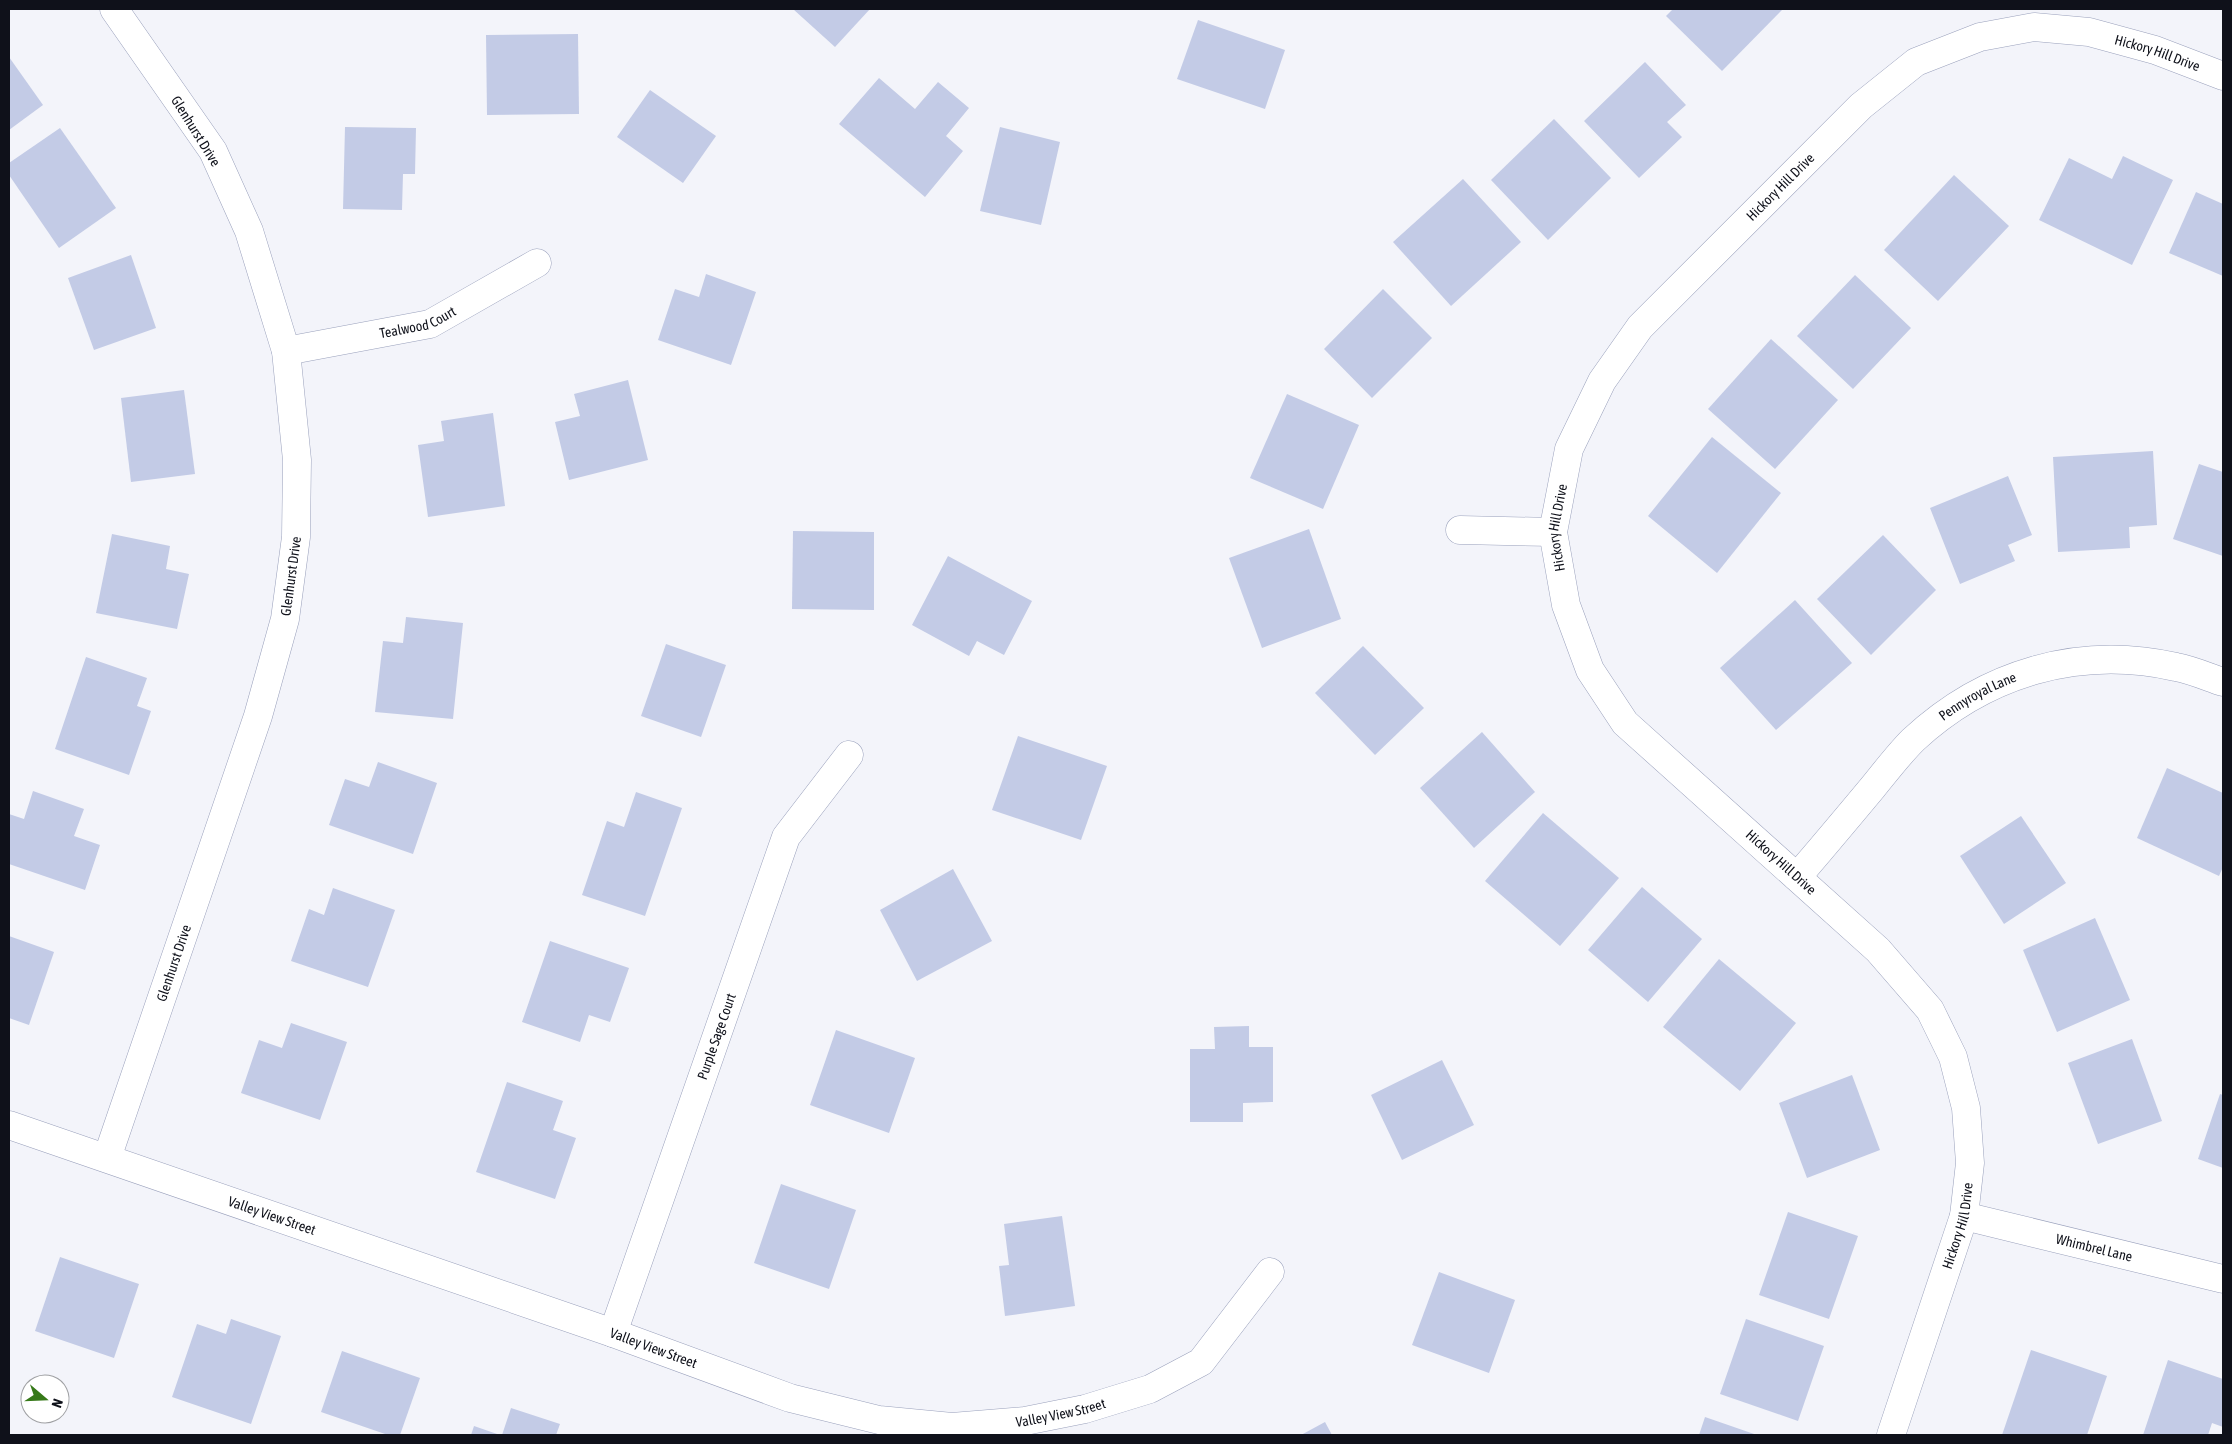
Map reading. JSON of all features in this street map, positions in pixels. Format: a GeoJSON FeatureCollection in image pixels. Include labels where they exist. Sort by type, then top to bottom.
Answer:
{"type":"FeatureCollection","features":[{"type":"Feature","properties":{"kind":"street","name":"Glenhurst Drive"},"geometry":{"type":"LineString","coordinates":[[107,1158],[258,716],[285,619],[296,538],[297,460],[286,351],[248,231],[212,151],[114,9]]}},
{"type":"Feature","properties":{"kind":"street","name":"Hickory Hill Drive"},"geometry":{"type":"LineString","coordinates":[[1891,1435],[1964,1216],[1970,1162],[1966,1108],[1953,1056],[1930,1010],[1878,950],[1625,723],[1590,670],[1566,605],[1553,532],[1569,450],[1602,381],[1640,327],[1861,106],[1916,62],[1980,37],[2034,27],[2088,32],[2174,56],[2223,76]]}},
{"type":"Feature","properties":{"kind":"street","name":"Tealwood Court"},"geometry":{"type":"LineString","coordinates":[[286,351],[430,324],[537,263]]}},
{"type":"Feature","properties":{"kind":"street"},"geometry":{"type":"LineString","coordinates":[[1460,530],[1553,532]]}},
{"type":"Feature","properties":{"kind":"street","name":"Pennyroyal Lane"},"geometry":{"type":"LineString","coordinates":[[1797,876],[1912,742],[1946,712],[1982,691],[2019,674],[2071,661],[2124,659],[2177,667],[2223,682]]}},
{"type":"Feature","properties":{"kind":"street","name":"Purple Sage Court"},"geometry":{"type":"LineString","coordinates":[[613,1333],[786,837],[849,755]]}},
{"type":"Feature","properties":{"kind":"street","name":"Valley View Street"},"geometry":{"type":"LineString","coordinates":[[9,1125],[613,1333],[790,1398],[879,1420],[952,1427],[1025,1421],[1085,1410],[1150,1389],[1201,1362],[1270,1272]]}},
{"type":"Feature","properties":{"kind":"street","name":"Whimbrel Lane"},"geometry":{"type":"LineString","coordinates":[[1964,1216],[2223,1279]]}},
{"type":"Feature","properties":{"kind":"building"},"geometry":{"type":"Polygon","coordinates":[[[793,9],[870,9],[835,47],[793,9]]]}},
{"type":"Feature","properties":{"kind":"building"},"geometry":{"type":"Polygon","coordinates":[[[1673,9],[1783,9],[1722,71],[1666,16],[1673,9]]]}},
{"type":"Feature","properties":{"kind":"building"},"geometry":{"type":"Polygon","coordinates":[[[1198,20],[1285,50],[1265,109],[1177,79],[1198,20]]]}},
{"type":"Feature","properties":{"kind":"building"},"geometry":{"type":"Polygon","coordinates":[[[578,34],[579,114],[487,115],[486,35],[578,34]]]}},
{"type":"Feature","properties":{"kind":"building"},"geometry":{"type":"Polygon","coordinates":[[[9,57],[43,105],[9,130],[9,57]]]}},
{"type":"Feature","properties":{"kind":"building"},"geometry":{"type":"Polygon","coordinates":[[[1645,62],[1686,105],[1667,122],[1682,137],[1639,178],[1584,121],[1645,62]]]}},
{"type":"Feature","properties":{"kind":"building"},"geometry":{"type":"Polygon","coordinates":[[[879,78],[915,109],[938,82],[969,108],[946,136],[963,151],[925,197],[839,124],[879,78]]]}},
{"type":"Feature","properties":{"kind":"building"},"geometry":{"type":"Polygon","coordinates":[[[650,90],[716,136],[683,183],[617,137],[650,90]]]}},
{"type":"Feature","properties":{"kind":"building"},"geometry":{"type":"Polygon","coordinates":[[[1554,119],[1611,178],[1548,240],[1491,180],[1554,119]]]}},
{"type":"Feature","properties":{"kind":"building"},"geometry":{"type":"Polygon","coordinates":[[[345,127],[416,128],[415,174],[403,174],[402,210],[343,209],[345,127]]]}},
{"type":"Feature","properties":{"kind":"building"},"geometry":{"type":"Polygon","coordinates":[[[1000,127],[1060,142],[1041,225],[980,211],[1000,127]]]}},
{"type":"Feature","properties":{"kind":"building"},"geometry":{"type":"Polygon","coordinates":[[[60,128],[116,208],[59,248],[9,175],[9,163],[60,128]]]}},
{"type":"Feature","properties":{"kind":"building"},"geometry":{"type":"Polygon","coordinates":[[[2123,156],[2173,180],[2132,265],[2039,220],[2069,158],[2112,179],[2123,156]]]}},
{"type":"Feature","properties":{"kind":"building"},"geometry":{"type":"Polygon","coordinates":[[[1954,175],[2009,226],[1938,301],[1884,250],[1954,175]]]}},
{"type":"Feature","properties":{"kind":"building"},"geometry":{"type":"Polygon","coordinates":[[[1463,179],[1521,242],[1451,306],[1393,242],[1463,179]]]}},
{"type":"Feature","properties":{"kind":"building"},"geometry":{"type":"Polygon","coordinates":[[[2196,192],[2223,204],[2223,276],[2169,253],[2196,192]]]}},
{"type":"Feature","properties":{"kind":"building"},"geometry":{"type":"Polygon","coordinates":[[[131,255],[156,328],[94,350],[68,278],[131,255]]]}},
{"type":"Feature","properties":{"kind":"building"},"geometry":{"type":"Polygon","coordinates":[[[706,274],[756,292],[731,365],[658,340],[675,289],[699,297],[706,274]]]}},
{"type":"Feature","properties":{"kind":"building"},"geometry":{"type":"Polygon","coordinates":[[[1855,275],[1911,328],[1853,389],[1797,336],[1855,275]]]}},
{"type":"Feature","properties":{"kind":"building"},"geometry":{"type":"Polygon","coordinates":[[[1383,289],[1432,338],[1372,398],[1324,349],[1383,289]]]}},
{"type":"Feature","properties":{"kind":"building"},"geometry":{"type":"Polygon","coordinates":[[[1771,339],[1838,400],[1775,469],[1708,409],[1771,339]]]}},
{"type":"Feature","properties":{"kind":"building"},"geometry":{"type":"Polygon","coordinates":[[[628,380],[648,460],[569,480],[555,422],[580,416],[574,394],[628,380]]]}},
{"type":"Feature","properties":{"kind":"building"},"geometry":{"type":"Polygon","coordinates":[[[184,390],[195,474],[131,482],[121,398],[184,390]]]}},
{"type":"Feature","properties":{"kind":"building"},"geometry":{"type":"Polygon","coordinates":[[[1287,394],[1359,425],[1323,509],[1250,478],[1287,394]]]}},
{"type":"Feature","properties":{"kind":"building"},"geometry":{"type":"Polygon","coordinates":[[[493,413],[505,506],[428,517],[418,445],[444,441],[441,421],[493,413]]]}},
{"type":"Feature","properties":{"kind":"building"},"geometry":{"type":"Polygon","coordinates":[[[1712,437],[1781,493],[1717,573],[1648,516],[1712,437]]]}},
{"type":"Feature","properties":{"kind":"building"},"geometry":{"type":"Polygon","coordinates":[[[2153,451],[2157,525],[2129,527],[2130,548],[2058,552],[2053,457],[2153,451]]]}},
{"type":"Feature","properties":{"kind":"building"},"geometry":{"type":"Polygon","coordinates":[[[2199,464],[2223,472],[2223,556],[2173,539],[2199,464]]]}},
{"type":"Feature","properties":{"kind":"building"},"geometry":{"type":"Polygon","coordinates":[[[2008,476],[2032,535],[2008,545],[2015,561],[1960,584],[1930,508],[2008,476]]]}},
{"type":"Feature","properties":{"kind":"building"},"geometry":{"type":"Polygon","coordinates":[[[1309,529],[1341,619],[1262,648],[1229,558],[1309,529]]]}},
{"type":"Feature","properties":{"kind":"building"},"geometry":{"type":"Polygon","coordinates":[[[793,531],[874,532],[874,610],[792,609],[793,531]]]}},
{"type":"Feature","properties":{"kind":"building"},"geometry":{"type":"Polygon","coordinates":[[[112,534],[170,546],[166,569],[189,574],[177,629],[96,613],[112,534]]]}},
{"type":"Feature","properties":{"kind":"building"},"geometry":{"type":"Polygon","coordinates":[[[1883,535],[1936,590],[1871,655],[1817,599],[1883,535]]]}},
{"type":"Feature","properties":{"kind":"building"},"geometry":{"type":"Polygon","coordinates":[[[948,556],[1032,601],[1004,655],[977,641],[969,656],[912,625],[948,556]]]}},
{"type":"Feature","properties":{"kind":"building"},"geometry":{"type":"Polygon","coordinates":[[[1795,600],[1852,663],[1776,730],[1720,668],[1795,600]]]}},
{"type":"Feature","properties":{"kind":"building"},"geometry":{"type":"Polygon","coordinates":[[[406,617],[463,623],[453,719],[375,712],[383,641],[403,643],[406,617]]]}},
{"type":"Feature","properties":{"kind":"building"},"geometry":{"type":"Polygon","coordinates":[[[666,644],[726,665],[701,737],[641,716],[666,644]]]}},
{"type":"Feature","properties":{"kind":"building"},"geometry":{"type":"Polygon","coordinates":[[[1363,646],[1424,708],[1375,755],[1315,693],[1363,646]]]}},
{"type":"Feature","properties":{"kind":"building"},"geometry":{"type":"Polygon","coordinates":[[[86,657],[147,678],[137,706],[151,711],[129,775],[55,749],[86,657]]]}},
{"type":"Feature","properties":{"kind":"building"},"geometry":{"type":"Polygon","coordinates":[[[1482,732],[1535,792],[1474,848],[1420,788],[1482,732]]]}},
{"type":"Feature","properties":{"kind":"building"},"geometry":{"type":"Polygon","coordinates":[[[1018,736],[1107,766],[1081,840],[992,810],[1018,736]]]}},
{"type":"Feature","properties":{"kind":"building"},"geometry":{"type":"Polygon","coordinates":[[[378,762],[437,783],[413,854],[329,825],[345,779],[369,787],[378,762]]]}},
{"type":"Feature","properties":{"kind":"building"},"geometry":{"type":"Polygon","coordinates":[[[2167,768],[2223,793],[2223,867],[2219,876],[2137,838],[2167,768]]]}},
{"type":"Feature","properties":{"kind":"building"},"geometry":{"type":"Polygon","coordinates":[[[33,791],[84,809],[74,836],[100,845],[85,890],[9,864],[9,814],[24,819],[33,791]]]}},
{"type":"Feature","properties":{"kind":"building"},"geometry":{"type":"Polygon","coordinates":[[[636,792],[682,808],[645,916],[582,895],[607,821],[624,827],[636,792]]]}},
{"type":"Feature","properties":{"kind":"building"},"geometry":{"type":"Polygon","coordinates":[[[1543,813],[1619,878],[1560,946],[1485,881],[1543,813]]]}},
{"type":"Feature","properties":{"kind":"building"},"geometry":{"type":"Polygon","coordinates":[[[2021,816],[2066,883],[2004,924],[1960,856],[2021,816]]]}},
{"type":"Feature","properties":{"kind":"building"},"geometry":{"type":"Polygon","coordinates":[[[953,869],[992,941],[917,981],[880,910],[953,869]]]}},
{"type":"Feature","properties":{"kind":"building"},"geometry":{"type":"Polygon","coordinates":[[[1642,887],[1702,939],[1648,1002],[1588,950],[1642,887]]]}},
{"type":"Feature","properties":{"kind":"building"},"geometry":{"type":"Polygon","coordinates":[[[333,888],[395,910],[368,987],[291,961],[309,909],[324,915],[333,888]]]}},
{"type":"Feature","properties":{"kind":"building"},"geometry":{"type":"Polygon","coordinates":[[[2095,918],[2130,1000],[2057,1032],[2023,950],[2095,918]]]}},
{"type":"Feature","properties":{"kind":"building"},"geometry":{"type":"Polygon","coordinates":[[[9,936],[54,952],[29,1025],[9,1018],[9,936]]]}},
{"type":"Feature","properties":{"kind":"building"},"geometry":{"type":"Polygon","coordinates":[[[550,941],[629,968],[610,1022],[589,1015],[580,1042],[522,1022],[550,941]]]}},
{"type":"Feature","properties":{"kind":"building"},"geometry":{"type":"Polygon","coordinates":[[[1719,959],[1796,1023],[1740,1091],[1663,1027],[1719,959]]]}},
{"type":"Feature","properties":{"kind":"building"},"geometry":{"type":"Polygon","coordinates":[[[291,1023],[347,1042],[320,1120],[241,1093],[259,1040],[282,1048],[291,1023]]]}},
{"type":"Feature","properties":{"kind":"building"},"geometry":{"type":"Polygon","coordinates":[[[1249,1026],[1249,1047],[1273,1047],[1273,1102],[1243,1103],[1243,1122],[1190,1122],[1190,1049],[1215,1049],[1214,1027],[1249,1026]]]}},
{"type":"Feature","properties":{"kind":"building"},"geometry":{"type":"Polygon","coordinates":[[[836,1030],[915,1058],[889,1133],[810,1105],[836,1030]]]}},
{"type":"Feature","properties":{"kind":"building"},"geometry":{"type":"Polygon","coordinates":[[[2132,1039],[2162,1121],[2098,1144],[2068,1063],[2132,1039]]]}},
{"type":"Feature","properties":{"kind":"building"},"geometry":{"type":"Polygon","coordinates":[[[1442,1060],[1474,1125],[1402,1160],[1371,1095],[1442,1060]]]}},
{"type":"Feature","properties":{"kind":"building"},"geometry":{"type":"Polygon","coordinates":[[[1852,1075],[1880,1150],[1807,1178],[1779,1103],[1852,1075]]]}},
{"type":"Feature","properties":{"kind":"building"},"geometry":{"type":"Polygon","coordinates":[[[507,1082],[563,1101],[553,1130],[576,1138],[555,1199],[476,1172],[507,1082]]]}},
{"type":"Feature","properties":{"kind":"building"},"geometry":{"type":"Polygon","coordinates":[[[2220,1094],[2223,1095],[2223,1168],[2198,1159],[2220,1094]]]}},
{"type":"Feature","properties":{"kind":"building"},"geometry":{"type":"Polygon","coordinates":[[[781,1184],[856,1210],[829,1289],[754,1263],[781,1184]]]}},
{"type":"Feature","properties":{"kind":"building"},"geometry":{"type":"Polygon","coordinates":[[[1788,1212],[1858,1236],[1829,1319],[1759,1295],[1788,1212]]]}},
{"type":"Feature","properties":{"kind":"building"},"geometry":{"type":"Polygon","coordinates":[[[1062,1216],[1075,1306],[1005,1316],[999,1266],[1009,1265],[1004,1224],[1062,1216]]]}},
{"type":"Feature","properties":{"kind":"building"},"geometry":{"type":"Polygon","coordinates":[[[60,1257],[139,1284],[114,1358],[35,1331],[60,1257]]]}},
{"type":"Feature","properties":{"kind":"building"},"geometry":{"type":"Polygon","coordinates":[[[1439,1272],[1515,1300],[1489,1373],[1412,1345],[1439,1272]]]}},
{"type":"Feature","properties":{"kind":"building"},"geometry":{"type":"Polygon","coordinates":[[[231,1319],[281,1336],[251,1424],[172,1397],[197,1324],[226,1334],[231,1319]]]}},
{"type":"Feature","properties":{"kind":"building"},"geometry":{"type":"Polygon","coordinates":[[[1746,1319],[1824,1346],[1798,1421],[1720,1394],[1746,1319]]]}},
{"type":"Feature","properties":{"kind":"building"},"geometry":{"type":"Polygon","coordinates":[[[2031,1350],[2107,1376],[2087,1435],[2002,1435],[2031,1350]]]}},
{"type":"Feature","properties":{"kind":"building"},"geometry":{"type":"Polygon","coordinates":[[[342,1351],[420,1378],[400,1435],[388,1435],[321,1412],[342,1351]]]}},
{"type":"Feature","properties":{"kind":"building"},"geometry":{"type":"Polygon","coordinates":[[[2168,1360],[2223,1379],[2223,1427],[2212,1423],[2208,1435],[2143,1435],[2168,1360]]]}},
{"type":"Feature","properties":{"kind":"building"},"geometry":{"type":"Polygon","coordinates":[[[511,1408],[560,1424],[556,1435],[502,1435],[511,1408]]]}},
{"type":"Feature","properties":{"kind":"building"},"geometry":{"type":"Polygon","coordinates":[[[1705,1417],[1757,1435],[1699,1435],[1705,1417]]]}},
{"type":"Feature","properties":{"kind":"building"},"geometry":{"type":"Polygon","coordinates":[[[1325,1422],[1332,1435],[1301,1435],[1325,1422]]]}},
{"type":"Feature","properties":{"kind":"building"},"geometry":{"type":"Polygon","coordinates":[[[474,1426],[500,1435],[471,1435],[474,1426]]]}}]}
